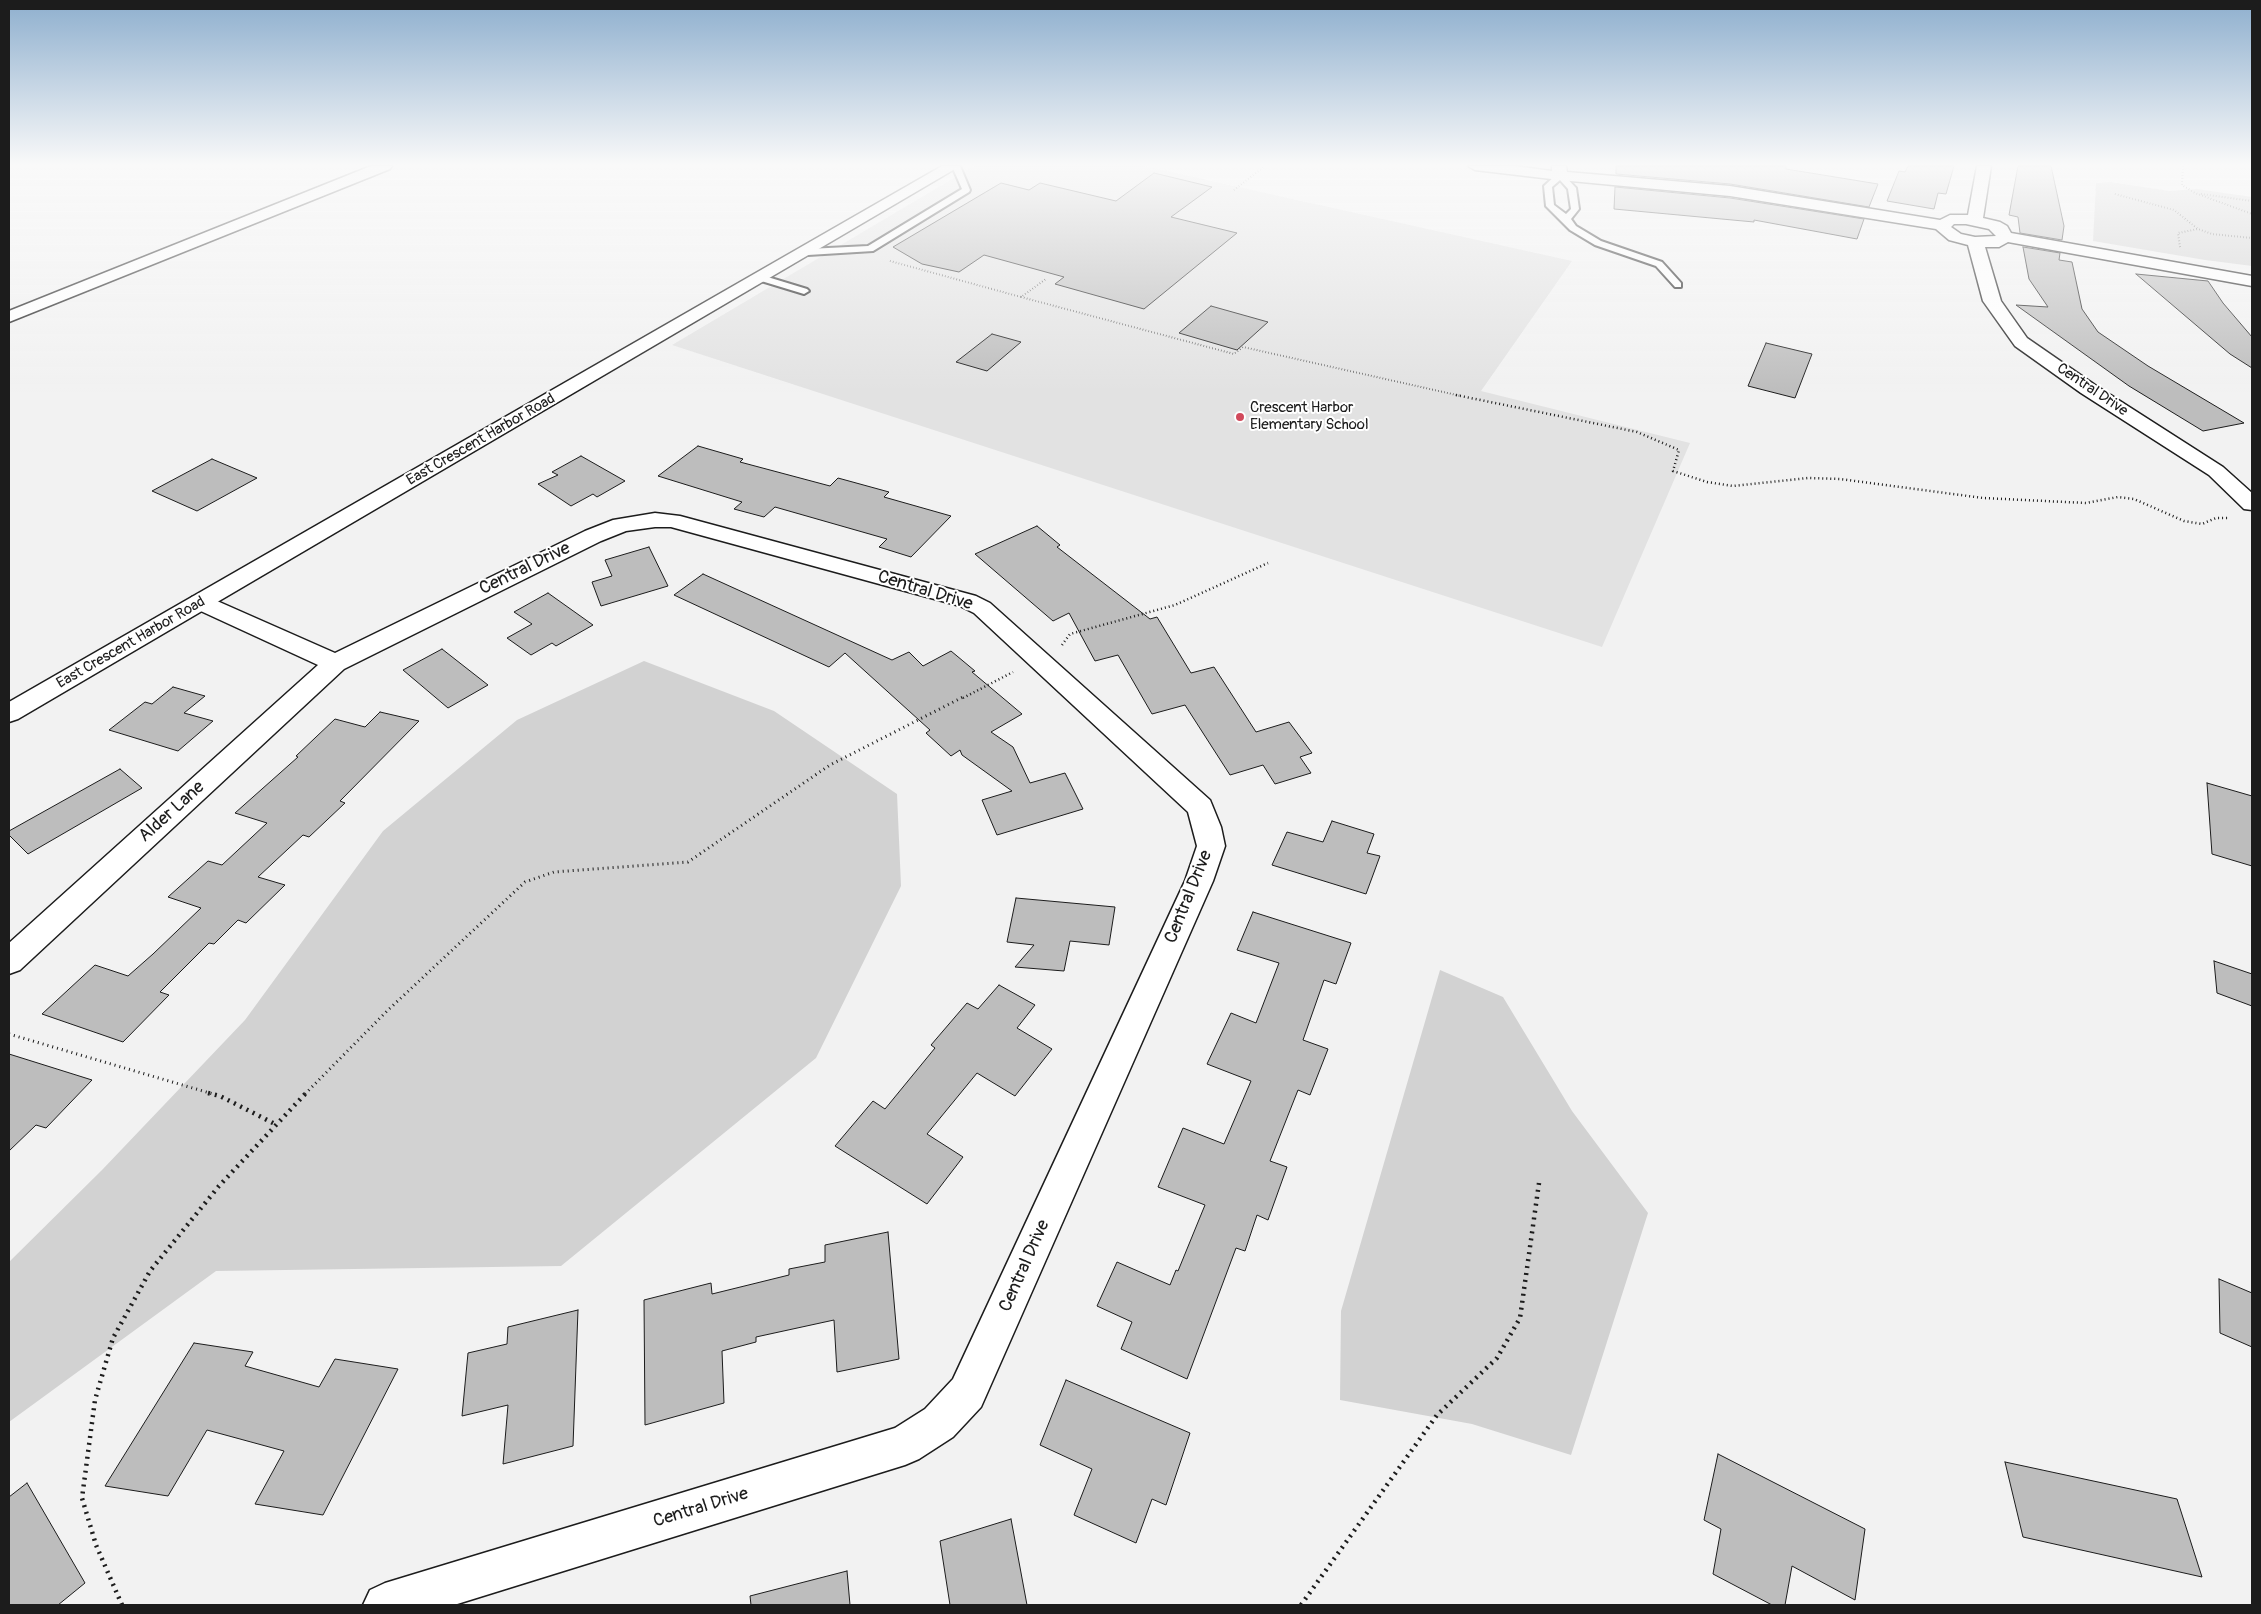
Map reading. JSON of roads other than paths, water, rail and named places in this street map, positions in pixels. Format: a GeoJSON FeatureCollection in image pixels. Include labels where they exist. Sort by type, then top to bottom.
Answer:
{"type":"FeatureCollection","features":[{"type":"Feature","properties":{"kind":"street"},"geometry":{"type":"LineString","coordinates":[[9,317],[197,241]]}},
{"type":"Feature","properties":{"kind":"street","name":"East Crescent Harbor Road"},"geometry":{"type":"LineString","coordinates":[[9,713],[826,241]]}},
{"type":"Feature","properties":{"kind":"street"},"geometry":{"type":"LineString","coordinates":[[1975,242],[2000,241]]}},
{"type":"Feature","properties":{"kind":"street"},"geometry":{"type":"LineString","coordinates":[[2030,241],[2252,281]]}},
{"type":"Feature","properties":{"kind":"street","name":"Central Drive"},"geometry":{"type":"LineString","coordinates":[[1975,242],[1992,301],[2021,342],[2088,389],[2216,472],[2252,504]]}},
{"type":"Feature","properties":{"kind":"street","name":"Central Drive"},"geometry":{"type":"LineString","coordinates":[[336,663],[593,536],[621,525],[655,520],[672,522],[968,601],[982,608],[1200,807],[1208,827],[1211,846],[1199,882],[968,1393],[938,1424],[906,1445],[385,1605]]}},
{"type":"Feature","properties":{"kind":"street"},"geometry":{"type":"LineString","coordinates":[[200,602],[336,663]]}},
{"type":"Feature","properties":{"kind":"street","name":"Alder Lane"},"geometry":{"type":"LineString","coordinates":[[9,961],[336,663]]}},
{"type":"Feature","properties":{"kind":"lane"},"geometry":{"type":"LineString","coordinates":[[808,252],[870,249],[882,241]]}},
{"type":"Feature","properties":{"kind":"lane"},"geometry":{"type":"LineString","coordinates":[[1595,241],[1659,264],[1678,285]]}},
{"type":"Feature","properties":{"kind":"lane"},"geometry":{"type":"LineString","coordinates":[[761,278],[804,292]]}},
{"type":"Feature","properties":{"kind":"place","name":"Crescent Harbor Elementary School"},"geometry":{"type":"Point","coordinates":[1240,417]}}]}
